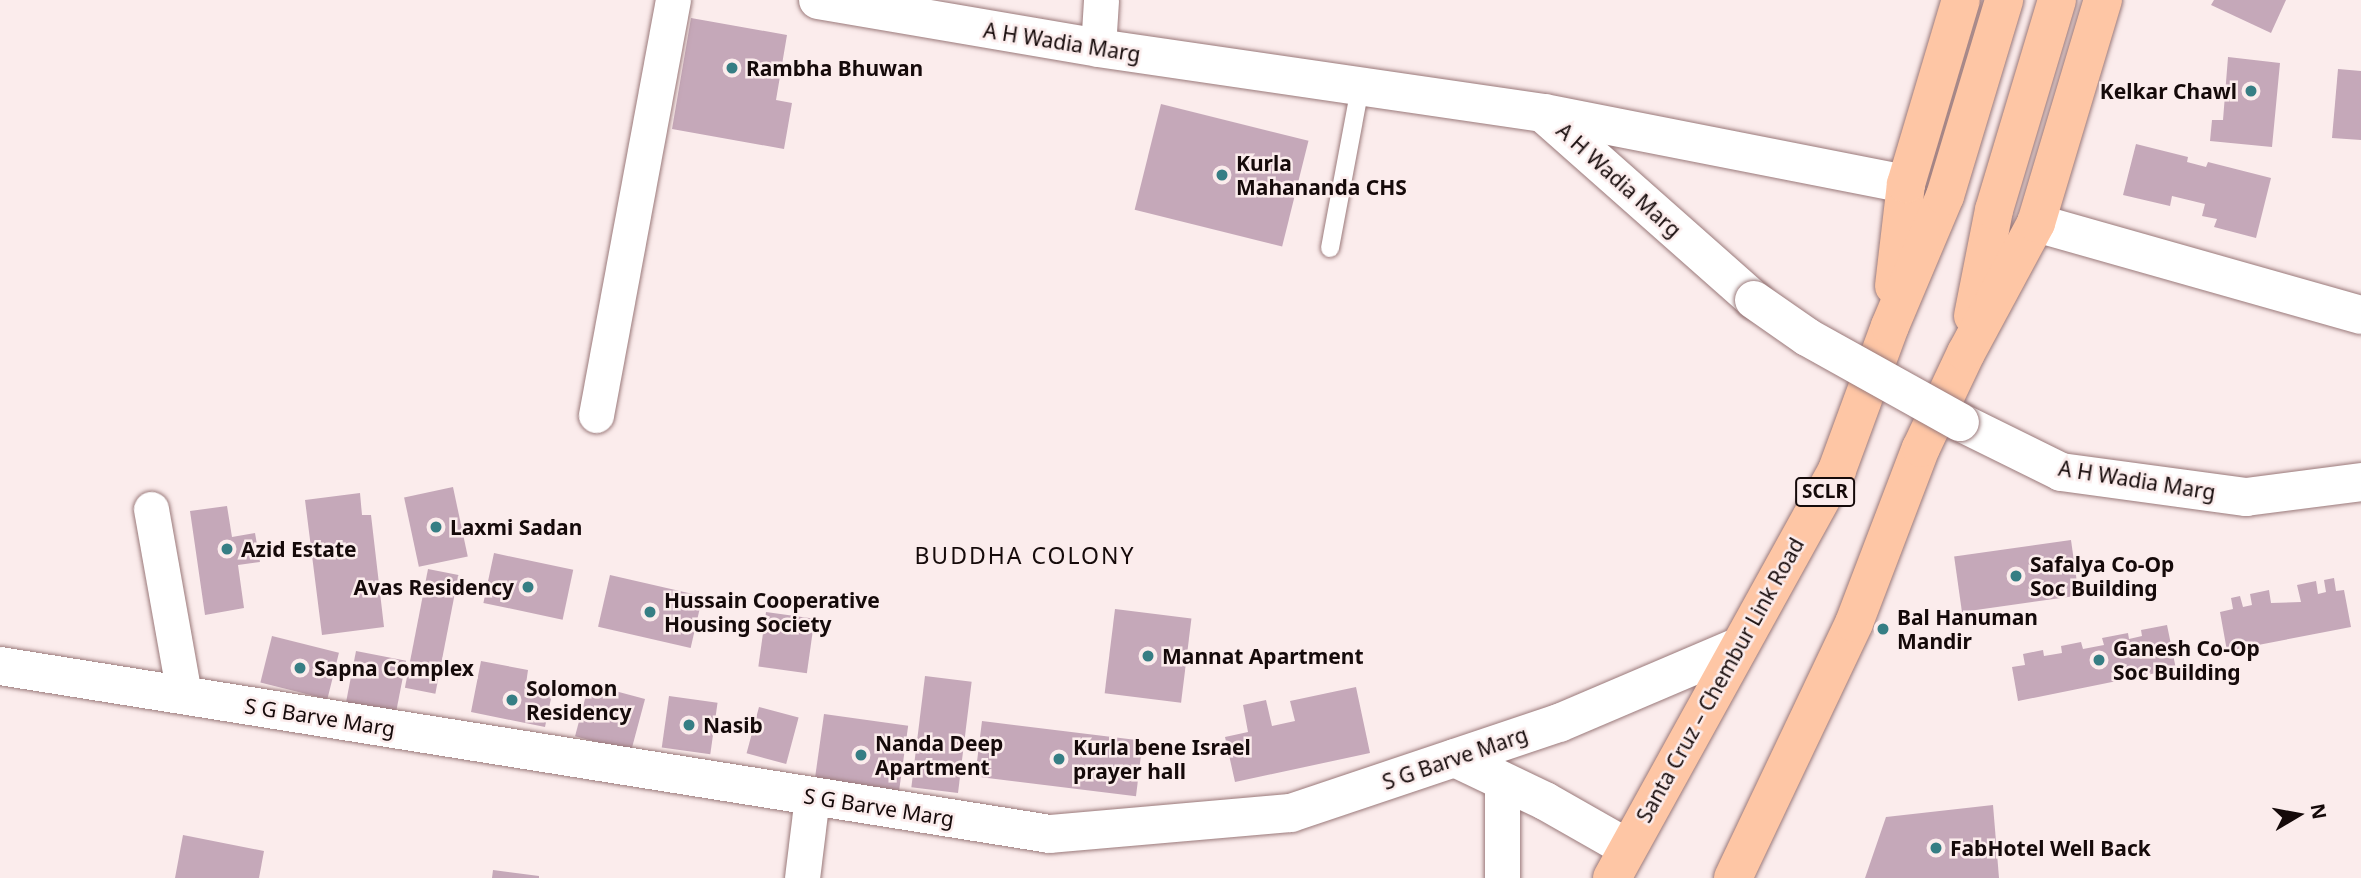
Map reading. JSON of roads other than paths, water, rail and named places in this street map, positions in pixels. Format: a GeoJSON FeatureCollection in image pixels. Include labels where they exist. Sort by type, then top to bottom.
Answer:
{"type":"FeatureCollection","features":[{"type":"Feature","properties":{"kind":"highway"},"geometry":{"type":"LineString","coordinates":[[1890,326],[1906,184],[1961,0]]}},
{"type":"Feature","properties":{"kind":"highway","name":"SCLR"},"geometry":{"type":"LineString","coordinates":[[1890,326],[1945,196],[2004,0]]}},
{"type":"Feature","properties":{"kind":"highway"},"geometry":{"type":"LineString","coordinates":[[1966,353],[1994,210],[2057,0]]}},
{"type":"Feature","properties":{"kind":"highway"},"geometry":{"type":"LineString","coordinates":[[1733,878],[1854,623],[1921,448],[1966,353],[2036,223],[2102,0]]}},
{"type":"Feature","properties":{"kind":"highway","name":"Santa Cruz – Chembur Link Road"},"geometry":{"type":"LineString","coordinates":[[1619,862],[1837,470],[1890,326]]}},
{"type":"Feature","properties":{"kind":"street"},"geometry":{"type":"LineString","coordinates":[[596,415],[673,0]]}},
{"type":"Feature","properties":{"kind":"street","name":"A H Wadia Marg"},"geometry":{"type":"LineString","coordinates":[[818,0],[896,7],[1098,48],[1544,113],[1754,300],[1807,337],[1960,422],[2061,472],[2246,497],[2361,482]]}},
{"type":"Feature","properties":{"kind":"street"},"geometry":{"type":"LineString","coordinates":[[1098,48],[1101,0]]}},
{"type":"Feature","properties":{"kind":"street"},"geometry":{"type":"LineString","coordinates":[[1544,113],[1906,184]]}},
{"type":"Feature","properties":{"kind":"street"},"geometry":{"type":"LineString","coordinates":[[2036,223],[2361,315]]}},
{"type":"Feature","properties":{"kind":"street"},"geometry":{"type":"LineString","coordinates":[[151,509],[184,695]]}},
{"type":"Feature","properties":{"kind":"street","name":"S G Barve Marg"},"geometry":{"type":"LineString","coordinates":[[0,666],[1050,834],[1291,813],[1559,723],[1737,647]]}},
{"type":"Feature","properties":{"kind":"street"},"geometry":{"type":"LineString","coordinates":[[1455,758],[1502,783],[1545,801],[1619,862]]}},
{"type":"Feature","properties":{"kind":"street"},"geometry":{"type":"LineString","coordinates":[[1502,783],[1502,878]]}},
{"type":"Feature","properties":{"kind":"street"},"geometry":{"type":"LineString","coordinates":[[802,878],[812,796]]}},
{"type":"Feature","properties":{"kind":"lane"},"geometry":{"type":"LineString","coordinates":[[1331,247],[1360,87]]}},
{"type":"Feature","properties":{"kind":"place","name":"Rambha Bhuwan"},"geometry":{"type":"Point","coordinates":[732,68]}},
{"type":"Feature","properties":{"kind":"place","name":"Kelkar Chawl"},"geometry":{"type":"Point","coordinates":[2251,91]}},
{"type":"Feature","properties":{"kind":"place","name":"Kurla Mahananda CHS"},"geometry":{"type":"Point","coordinates":[1222,175]}},
{"type":"Feature","properties":{"kind":"place","name":"Laxmi Sadan"},"geometry":{"type":"Point","coordinates":[436,527]}},
{"type":"Feature","properties":{"kind":"place","name":"Azid Estate"},"geometry":{"type":"Point","coordinates":[227,549]}},
{"type":"Feature","properties":{"kind":"place","name":"Safalya Co-Op Soc Building"},"geometry":{"type":"Point","coordinates":[2016,576]}},
{"type":"Feature","properties":{"kind":"place","name":"Avas Residency"},"geometry":{"type":"Point","coordinates":[528,587]}},
{"type":"Feature","properties":{"kind":"place","name":"Hussain Cooperative Housing Society"},"geometry":{"type":"Point","coordinates":[650,612]}},
{"type":"Feature","properties":{"kind":"place","name":"Bal Hanuman Mandir"},"geometry":{"type":"Point","coordinates":[1883,629]}},
{"type":"Feature","properties":{"kind":"place","name":"Mannat Apartment"},"geometry":{"type":"Point","coordinates":[1148,656]}},
{"type":"Feature","properties":{"kind":"place","name":"Ganesh Co-Op Soc Building"},"geometry":{"type":"Point","coordinates":[2099,660]}},
{"type":"Feature","properties":{"kind":"place","name":"Sapna Complex"},"geometry":{"type":"Point","coordinates":[300,668]}},
{"type":"Feature","properties":{"kind":"place","name":"Solomon Residency"},"geometry":{"type":"Point","coordinates":[512,700]}},
{"type":"Feature","properties":{"kind":"place","name":"Nasib"},"geometry":{"type":"Point","coordinates":[689,725]}},
{"type":"Feature","properties":{"kind":"place","name":"Nanda Deep Apartment"},"geometry":{"type":"Point","coordinates":[861,755]}},
{"type":"Feature","properties":{"kind":"place","name":"Kurla bene Israel prayer hall"},"geometry":{"type":"Point","coordinates":[1059,759]}},
{"type":"Feature","properties":{"kind":"place","name":"FabHotel Well Back"},"geometry":{"type":"Point","coordinates":[1936,848]}},
{"type":"Feature","properties":{"kind":"district","name":"BUDDHA COLONY"},"geometry":{"type":"Point","coordinates":[1025,555]}}]}
